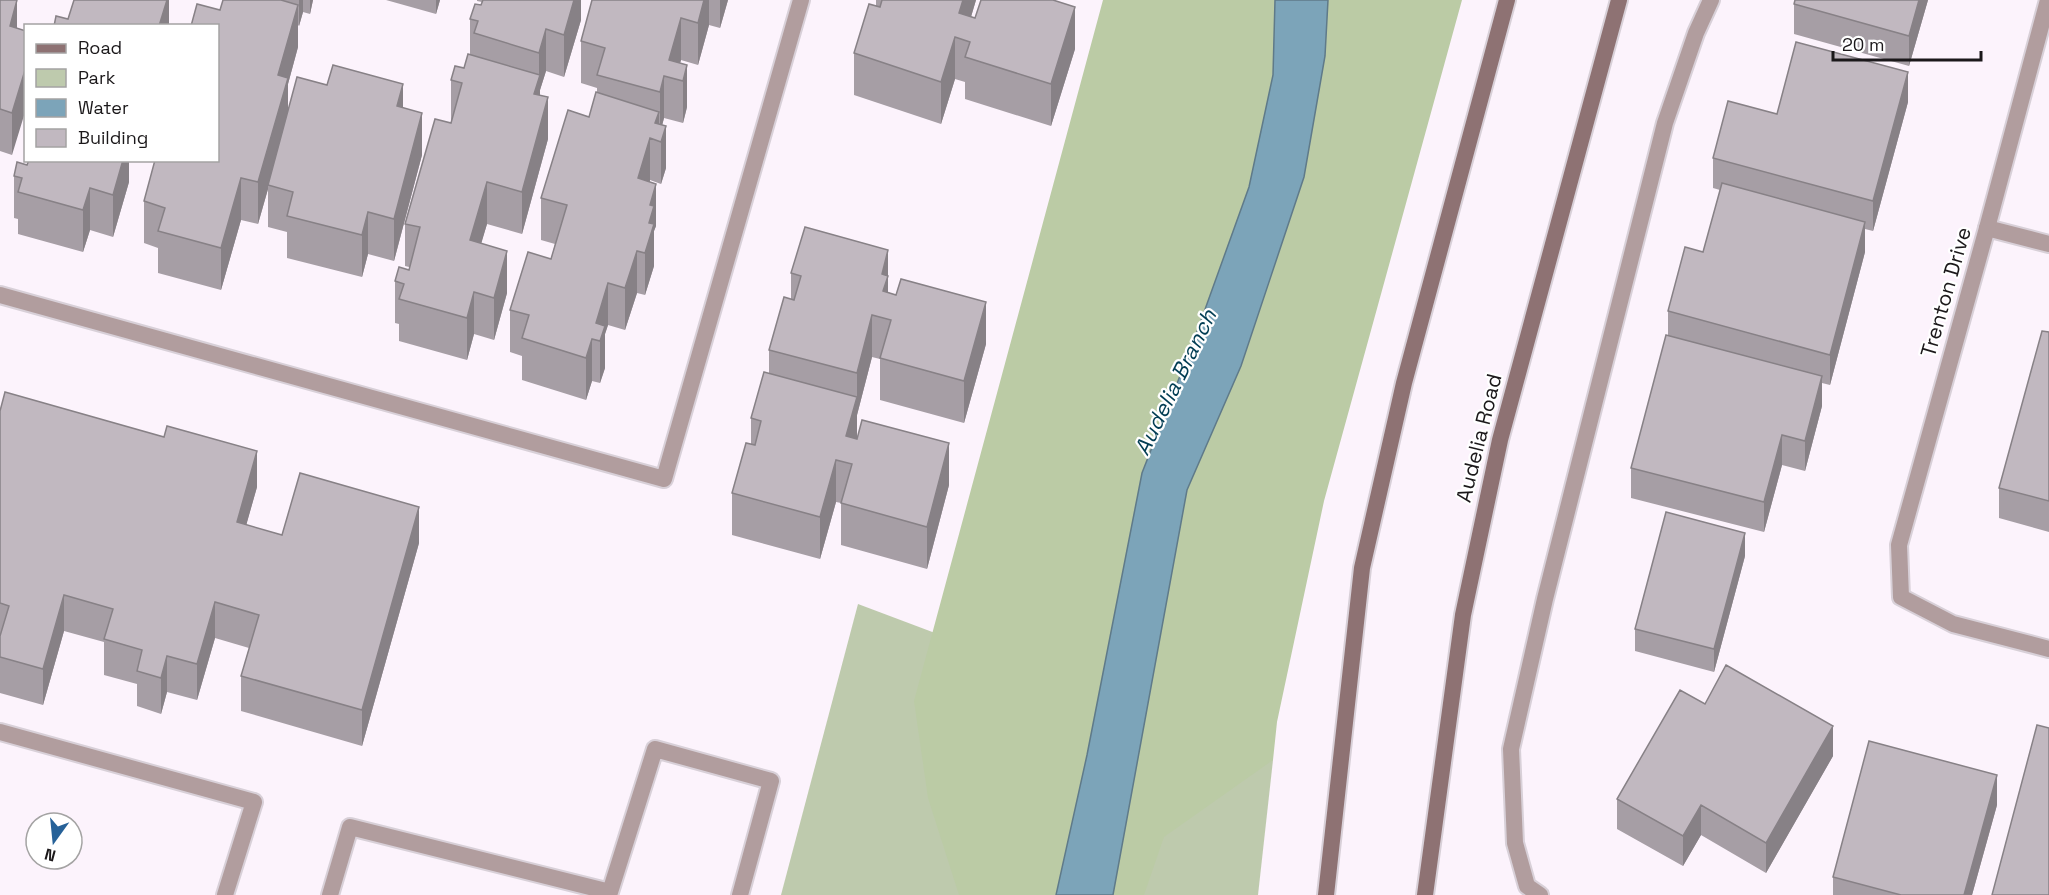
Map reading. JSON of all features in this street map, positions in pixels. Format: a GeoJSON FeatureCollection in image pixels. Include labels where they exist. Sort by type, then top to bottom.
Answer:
{"type":"FeatureCollection","features":[{"type":"Feature","properties":{"kind":"main road"},"geometry":{"type":"LineString","coordinates":[[1326,895],[1362,568],[1404,383],[1507,0]]}},
{"type":"Feature","properties":{"kind":"main road","name":"Audelia Road"},"geometry":{"type":"LineString","coordinates":[[1425,895],[1462,615],[1500,440],[1619,0]]}},
{"type":"Feature","properties":{"kind":"street"},"geometry":{"type":"LineString","coordinates":[[0,295],[664,479],[801,0]]}},
{"type":"Feature","properties":{"kind":"street"},"geometry":{"type":"LineString","coordinates":[[1540,895],[1527,886],[1515,843],[1511,749],[1545,599],[1665,123],[1696,33],[1711,0]]}},
{"type":"Feature","properties":{"kind":"street","name":"Trenton Drive"},"geometry":{"type":"LineString","coordinates":[[2048,0],[1988,228],[1899,545],[1901,597],[1953,624],[2049,649]]}},
{"type":"Feature","properties":{"kind":"street"},"geometry":{"type":"LineString","coordinates":[[1988,228],[2049,244]]}},
{"type":"Feature","properties":{"kind":"street"},"geometry":{"type":"LineString","coordinates":[[0,732],[254,802],[225,895]]}},
{"type":"Feature","properties":{"kind":"street"},"geometry":{"type":"LineString","coordinates":[[330,895],[350,826],[610,892],[655,749],[771,781],[740,895]]}},
{"type":"Feature","properties":{"kind":"green space"},"geometry":{"type":"Polygon","coordinates":[[[1103,0],[1462,0],[1324,501],[1277,722],[1273,760],[1164,837],[1144,895],[959,895],[928,798],[914,701],[1103,0]]]}},
{"type":"Feature","properties":{"kind":"green space"},"geometry":{"type":"Polygon","coordinates":[[[858,604],[1273,760],[1258,895],[781,895],[858,604]]]}},
{"type":"Feature","properties":{"kind":"water"},"geometry":{"type":"Polygon","coordinates":[[[1275,0],[1328,0],[1325,56],[1304,177],[1241,366],[1187,490],[1113,895],[1056,895],[1087,755],[1142,473],[1194,340],[1249,187],[1273,75],[1275,0]]]}},
{"type":"Feature","properties":{"kind":"building"},"geometry":{"type":"Polygon","coordinates":[[[0,0],[17,0],[10,26],[24,30],[24,74],[12,113],[0,109],[0,0]]]}},
{"type":"Feature","properties":{"kind":"building"},"geometry":{"type":"Polygon","coordinates":[[[74,0],[167,0],[160,24],[54,24],[56,16],[68,19],[74,0]]]}},
{"type":"Feature","properties":{"kind":"building"},"geometry":{"type":"Polygon","coordinates":[[[223,0],[281,0],[298,5],[278,75],[288,78],[258,182],[241,178],[221,248],[158,231],[165,208],[144,201],[154,162],[219,162],[219,24],[192,24],[197,4],[220,10],[223,0]]]}},
{"type":"Feature","properties":{"kind":"building"},"geometry":{"type":"Polygon","coordinates":[[[483,0],[574,0],[564,35],[546,29],[539,53],[474,33],[478,21],[470,19],[475,4],[481,5],[483,0]]]}},
{"type":"Feature","properties":{"kind":"building"},"geometry":{"type":"Polygon","coordinates":[[[592,0],[704,0],[698,23],[681,18],[669,60],[687,65],[683,81],[664,76],[660,92],[597,75],[605,48],[581,41],[592,0]]]}},
{"type":"Feature","properties":{"kind":"building"},"geometry":{"type":"Polygon","coordinates":[[[882,0],[963,0],[959,13],[975,18],[981,0],[1053,0],[1075,7],[1051,84],[965,57],[970,42],[955,37],[941,82],[854,53],[869,4],[880,7],[882,0]]]}},
{"type":"Feature","properties":{"kind":"building"},"geometry":{"type":"Polygon","coordinates":[[[1795,0],[1919,0],[1909,36],[1794,4],[1795,0]]]}},
{"type":"Feature","properties":{"kind":"building"},"geometry":{"type":"Polygon","coordinates":[[[1796,42],[1908,72],[1873,201],[1713,158],[1728,101],[1777,114],[1796,42]]]}},
{"type":"Feature","properties":{"kind":"building"},"geometry":{"type":"Polygon","coordinates":[[[468,54],[540,75],[534,94],[548,97],[522,192],[487,182],[470,240],[507,251],[494,298],[474,292],[467,318],[399,299],[404,284],[395,281],[399,267],[409,270],[420,227],[405,224],[435,119],[451,123],[462,83],[451,80],[455,66],[464,68],[468,54]]]}},
{"type":"Feature","properties":{"kind":"building"},"geometry":{"type":"Polygon","coordinates":[[[333,65],[403,84],[397,106],[422,113],[394,219],[368,212],[362,235],[287,216],[293,192],[268,185],[297,77],[327,85],[333,65]]]}},
{"type":"Feature","properties":{"kind":"building"},"geometry":{"type":"Polygon","coordinates":[[[596,92],[659,112],[655,123],[666,126],[661,142],[650,138],[638,178],[656,184],[650,205],[654,206],[649,223],[654,224],[645,253],[637,251],[625,288],[608,283],[596,323],[605,326],[600,341],[592,339],[586,358],[522,338],[529,315],[510,310],[528,252],[551,259],[567,205],[541,198],[568,110],[589,117],[596,92]]]}},
{"type":"Feature","properties":{"kind":"building"},"geometry":{"type":"Polygon","coordinates":[[[17,162],[27,165],[28,162],[122,162],[113,195],[90,188],[83,210],[18,192],[22,178],[14,176],[17,162]]]}},
{"type":"Feature","properties":{"kind":"building"},"geometry":{"type":"Polygon","coordinates":[[[1722,183],[1865,222],[1830,355],[1668,311],[1685,247],[1703,252],[1722,183]]]}},
{"type":"Feature","properties":{"kind":"building"},"geometry":{"type":"Polygon","coordinates":[[[805,227],[888,250],[882,274],[888,276],[883,291],[896,295],[901,279],[986,302],[964,381],[880,358],[891,320],[872,315],[857,373],[769,350],[784,297],[794,300],[801,276],[791,273],[805,227]]]}},
{"type":"Feature","properties":{"kind":"building"},"geometry":{"type":"Polygon","coordinates":[[[2042,331],[2049,332],[2049,501],[1999,488],[2042,331]]]}},
{"type":"Feature","properties":{"kind":"building"},"geometry":{"type":"Polygon","coordinates":[[[1666,335],[1822,376],[1805,441],[1782,435],[1764,502],[1631,468],[1666,335]]]}},
{"type":"Feature","properties":{"kind":"building"},"geometry":{"type":"Polygon","coordinates":[[[764,372],[857,397],[846,436],[857,439],[862,420],[949,443],[927,527],[841,503],[852,464],[836,460],[820,517],[732,493],[746,443],[755,445],[761,421],[751,418],[764,372]]]}},
{"type":"Feature","properties":{"kind":"building"},"geometry":{"type":"Polygon","coordinates":[[[5,392],[164,437],[167,426],[257,451],[237,522],[282,535],[300,473],[419,507],[362,710],[241,676],[259,615],[215,602],[197,664],[167,656],[161,678],[137,671],[142,650],[104,639],[113,609],[64,595],[43,669],[0,657],[0,636],[9,606],[0,603],[0,411],[5,392]]]}},
{"type":"Feature","properties":{"kind":"building"},"geometry":{"type":"Polygon","coordinates":[[[1666,512],[1745,533],[1714,649],[1635,629],[1666,512]]]}},
{"type":"Feature","properties":{"kind":"building"},"geometry":{"type":"Polygon","coordinates":[[[1726,665],[1833,726],[1766,843],[1701,805],[1683,836],[1617,799],[1680,690],[1705,704],[1726,665]]]}},
{"type":"Feature","properties":{"kind":"building"},"geometry":{"type":"Polygon","coordinates":[[[2037,725],[2049,728],[2049,895],[1992,895],[2037,725]]]}},
{"type":"Feature","properties":{"kind":"building"},"geometry":{"type":"Polygon","coordinates":[[[1869,741],[1997,775],[1964,895],[1901,895],[1833,877],[1869,741]]]}},
{"type":"Feature","properties":{"kind":"water label","name":"Audelia Branch"},"geometry":{"type":"Point","coordinates":[1175,382]}}]}
